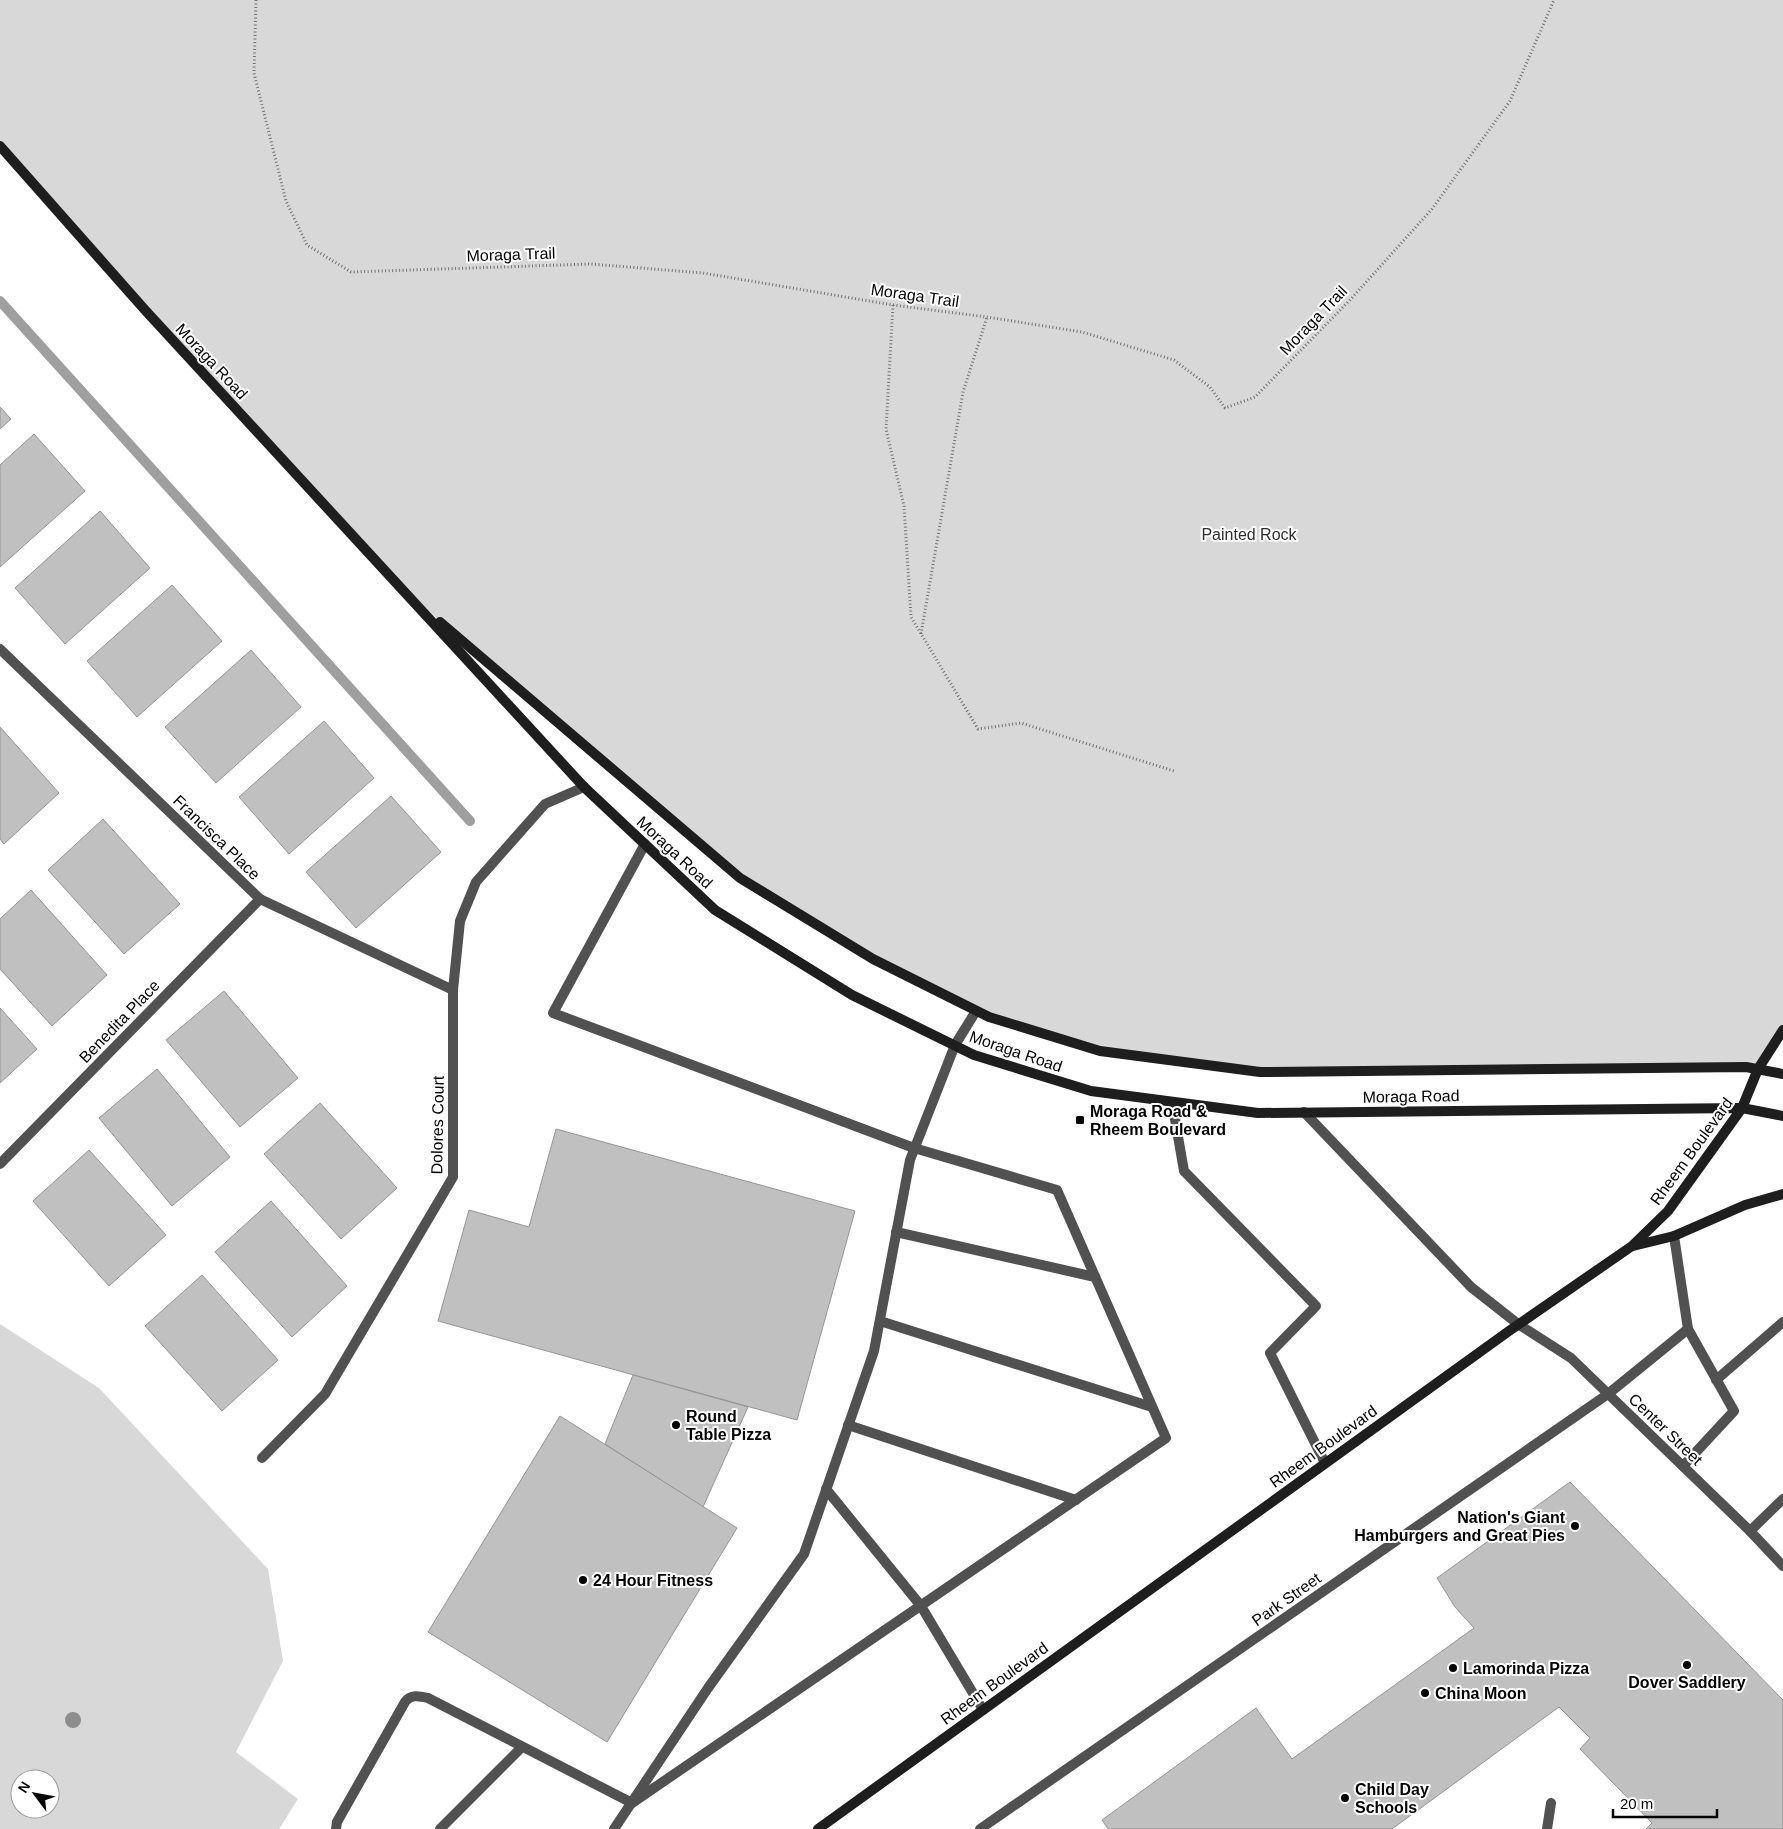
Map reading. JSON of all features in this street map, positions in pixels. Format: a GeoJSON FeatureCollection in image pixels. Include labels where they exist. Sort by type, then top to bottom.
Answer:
{"type":"FeatureCollection","features":[{"type":"Feature","properties":{"kind":"main road","name":"Moraga Road"},"geometry":{"type":"LineString","coordinates":[[0,146],[145,310],[584,787],[715,910],[852,995],[974,1055],[1091,1091],[1172,1102],[1258,1113],[1742,1108],[1783,1116]]}},
{"type":"Feature","properties":{"kind":"main road","name":"Moraga Road"},"geometry":{"type":"LineString","coordinates":[[407,594],[740,878],[873,959],[989,1017],[1100,1051],[1260,1072],[1746,1067],[1783,1074]]}},
{"type":"Feature","properties":{"kind":"main road","name":"Rheem Boulevard"},"geometry":{"type":"LineString","coordinates":[[818,1829],[1518,1324],[1632,1246],[1668,1211],[1742,1108],[1758,1069],[1783,1030]]}},
{"type":"Feature","properties":{"kind":"main road"},"geometry":{"type":"LineString","coordinates":[[1632,1246],[1674,1236],[1745,1205],[1783,1194]]}},
{"type":"Feature","properties":{"kind":"street","name":"Francisca Place"},"geometry":{"type":"LineString","coordinates":[[0,649],[260,899],[453,990]]}},
{"type":"Feature","properties":{"kind":"street","name":"Dolores Court"},"geometry":{"type":"LineString","coordinates":[[262,1458],[324,1394],[453,1178],[453,990],[460,942],[460,921],[476,882],[546,804],[584,787]]}},
{"type":"Feature","properties":{"kind":"street"},"geometry":{"type":"LineString","coordinates":[[632,1803],[1166,1438],[1057,1190],[914,1148],[553,1012],[645,844]]}},
{"type":"Feature","properties":{"kind":"street","name":"Benedita Place"},"geometry":{"type":"LineString","coordinates":[[0,1164],[260,899]]}},
{"type":"Feature","properties":{"kind":"street"},"geometry":{"type":"LineString","coordinates":[[614,1829],[708,1688],[804,1554],[874,1351],[910,1160],[955,1046],[976,1010]]}},
{"type":"Feature","properties":{"kind":"street"},"geometry":{"type":"LineString","coordinates":[[1172,1102],[1184,1171],[1316,1306],[1270,1353],[1325,1463]]}},
{"type":"Feature","properties":{"kind":"street","name":"Center Street"},"geometry":{"type":"LineString","coordinates":[[1304,1112],[1471,1287],[1518,1324],[1571,1358],[1750,1531],[1783,1566]]}},
{"type":"Feature","properties":{"kind":"street"},"geometry":{"type":"LineString","coordinates":[[896,1232],[1095,1276]]}},
{"type":"Feature","properties":{"kind":"street"},"geometry":{"type":"LineString","coordinates":[[1674,1236],[1688,1329],[1734,1411],[1683,1466]]}},
{"type":"Feature","properties":{"kind":"street"},"geometry":{"type":"LineString","coordinates":[[880,1321],[1152,1407]]}},
{"type":"Feature","properties":{"kind":"street"},"geometry":{"type":"LineString","coordinates":[[1716,1380],[1783,1322]]}},
{"type":"Feature","properties":{"kind":"street","name":"Park Street"},"geometry":{"type":"LineString","coordinates":[[980,1829],[1608,1394],[1688,1329]]}},
{"type":"Feature","properties":{"kind":"street"},"geometry":{"type":"LineString","coordinates":[[848,1425],[1076,1500]]}},
{"type":"Feature","properties":{"kind":"street"},"geometry":{"type":"LineString","coordinates":[[826,1489],[921,1606],[983,1710]]}},
{"type":"Feature","properties":{"kind":"street"},"geometry":{"type":"LineString","coordinates":[[1750,1531],[1783,1499]]}},
{"type":"Feature","properties":{"kind":"street"},"geometry":{"type":"LineString","coordinates":[[336,1829],[337,1822],[408,1698],[415,1696],[428,1698],[632,1803]]}},
{"type":"Feature","properties":{"kind":"street"},"geometry":{"type":"LineString","coordinates":[[440,1829],[522,1747]]}},
{"type":"Feature","properties":{"kind":"street"},"geometry":{"type":"LineString","coordinates":[[1547,1829],[1551,1803]]}},
{"type":"Feature","properties":{"kind":"path","name":"Moraga Trail"},"geometry":{"type":"LineString","coordinates":[[256,0],[254,74],[286,201],[307,245],[351,272],[591,264],[703,273],[893,305],[987,317],[1082,332],[1174,360],[1210,387],[1225,408],[1255,397],[1350,300],[1432,209],[1510,101],[1554,0]]}},
{"type":"Feature","properties":{"kind":"path"},"geometry":{"type":"LineString","coordinates":[[893,305],[886,429],[904,506],[911,618],[978,729],[1021,723],[1174,771]]}},
{"type":"Feature","properties":{"kind":"path"},"geometry":{"type":"LineString","coordinates":[[921,634],[963,392],[987,317]]}},
{"type":"Feature","properties":{"kind":"green space","name":"Painted Rock"},"geometry":{"type":"Polygon","coordinates":[[[0,0],[1783,0],[1783,1030],[1758,1069],[1260,1072],[1100,1051],[976,1011],[873,959],[740,878],[407,593],[0,146],[0,0]]]}},
{"type":"Feature","properties":{"kind":"green space"},"geometry":{"type":"Polygon","coordinates":[[[0,1324],[99,1388],[268,1569],[283,1661],[236,1752],[298,1799],[279,1829],[0,1829],[0,1324]]]}},
{"type":"Feature","properties":{"kind":"building"},"geometry":{"type":"Polygon","coordinates":[[[0,407],[11,419],[0,429],[0,407]]]}},
{"type":"Feature","properties":{"kind":"building"},"geometry":{"type":"Polygon","coordinates":[[[34,434],[85,491],[0,567],[0,465],[34,434]]]}},
{"type":"Feature","properties":{"kind":"building"},"geometry":{"type":"Polygon","coordinates":[[[100,511],[150,568],[65,644],[15,588],[100,511]]]}},
{"type":"Feature","properties":{"kind":"building"},"geometry":{"type":"Polygon","coordinates":[[[172,585],[222,641],[137,717],[87,661],[172,585]]]}},
{"type":"Feature","properties":{"kind":"building"},"geometry":{"type":"Polygon","coordinates":[[[251,650],[301,707],[216,783],[165,727],[251,650]]]}},
{"type":"Feature","properties":{"kind":"building"},"geometry":{"type":"Polygon","coordinates":[[[324,721],[374,778],[289,854],[239,797],[324,721]]]}},
{"type":"Feature","properties":{"kind":"building"},"geometry":{"type":"Polygon","coordinates":[[[0,727],[59,793],[4,844],[0,839],[0,727]]]}},
{"type":"Feature","properties":{"kind":"building"},"geometry":{"type":"Polygon","coordinates":[[[391,796],[441,852],[356,928],[306,872],[391,796]]]}},
{"type":"Feature","properties":{"kind":"building"},"geometry":{"type":"Polygon","coordinates":[[[103,819],[180,904],[124,954],[48,870],[103,819]]]}},
{"type":"Feature","properties":{"kind":"building"},"geometry":{"type":"Polygon","coordinates":[[[31,890],[107,975],[52,1026],[0,969],[0,919],[31,890]]]}},
{"type":"Feature","properties":{"kind":"building"},"geometry":{"type":"Polygon","coordinates":[[[224,991],[298,1078],[240,1127],[166,1040],[224,991]]]}},
{"type":"Feature","properties":{"kind":"building"},"geometry":{"type":"Polygon","coordinates":[[[0,1008],[37,1049],[0,1083],[0,1008]]]}},
{"type":"Feature","properties":{"kind":"building"},"geometry":{"type":"Polygon","coordinates":[[[157,1069],[230,1157],[172,1206],[99,1118],[157,1069]]]}},
{"type":"Feature","properties":{"kind":"building"},"geometry":{"type":"Polygon","coordinates":[[[320,1103],[397,1188],[341,1239],[264,1154],[320,1103]]]}},
{"type":"Feature","properties":{"kind":"building"},"geometry":{"type":"Polygon","coordinates":[[[556,1129],[855,1211],[797,1420],[438,1321],[469,1210],[529,1227],[556,1129]]]}},
{"type":"Feature","properties":{"kind":"building"},"geometry":{"type":"Polygon","coordinates":[[[89,1150],[166,1235],[109,1286],[33,1201],[89,1150]]]}},
{"type":"Feature","properties":{"kind":"building"},"geometry":{"type":"Polygon","coordinates":[[[271,1201],[347,1286],[292,1337],[215,1252],[271,1201]]]}},
{"type":"Feature","properties":{"kind":"building"},"geometry":{"type":"Polygon","coordinates":[[[202,1275],[278,1360],[222,1411],[145,1326],[202,1275]]]}},
{"type":"Feature","properties":{"kind":"building","name":"Round Table Pizza"},"geometry":{"type":"Polygon","coordinates":[[[633,1375],[748,1407],[703,1507],[605,1444],[633,1375]]]}},
{"type":"Feature","properties":{"kind":"building","name":"24 Hour Fitness"},"geometry":{"type":"Polygon","coordinates":[[[560,1416],[737,1528],[607,1742],[428,1632],[560,1416]]]}},
{"type":"Feature","properties":{"kind":"building"},"geometry":{"type":"Polygon","coordinates":[[[1570,1482],[1783,1700],[1783,1829],[1646,1829],[1652,1823],[1580,1749],[1590,1738],[1559,1707],[1392,1829],[1108,1829],[1102,1820],[1256,1708],[1292,1759],[1474,1628],[1455,1607],[1437,1578],[1570,1482]]]}},
{"type":"Feature","properties":{"kind":"waterway"},"geometry":{"type":"LineString","coordinates":[[0,301],[470,821]]}},
{"type":"Feature","properties":{"kind":"place","name":"Moraga Road & Rheem Boulevard"},"geometry":{"type":"Point","coordinates":[1080,1120]}},
{"type":"Feature","properties":{"kind":"place","name":"Round Table Pizza"},"geometry":{"type":"Point","coordinates":[676,1425]}},
{"type":"Feature","properties":{"kind":"place","name":"Nation's Giant Hamburgers and Great Pies"},"geometry":{"type":"Point","coordinates":[1575,1526]}},
{"type":"Feature","properties":{"kind":"place","name":"24 Hour Fitness"},"geometry":{"type":"Point","coordinates":[583,1580]}},
{"type":"Feature","properties":{"kind":"place","name":"Dover Saddlery"},"geometry":{"type":"Point","coordinates":[1687,1665]}},
{"type":"Feature","properties":{"kind":"place","name":"Lamorinda Pizza"},"geometry":{"type":"Point","coordinates":[1453,1668]}},
{"type":"Feature","properties":{"kind":"place","name":"China Moon"},"geometry":{"type":"Point","coordinates":[1425,1693]}},
{"type":"Feature","properties":{"kind":"place","name":"Child Day Schools"},"geometry":{"type":"Point","coordinates":[1345,1798]}}]}
